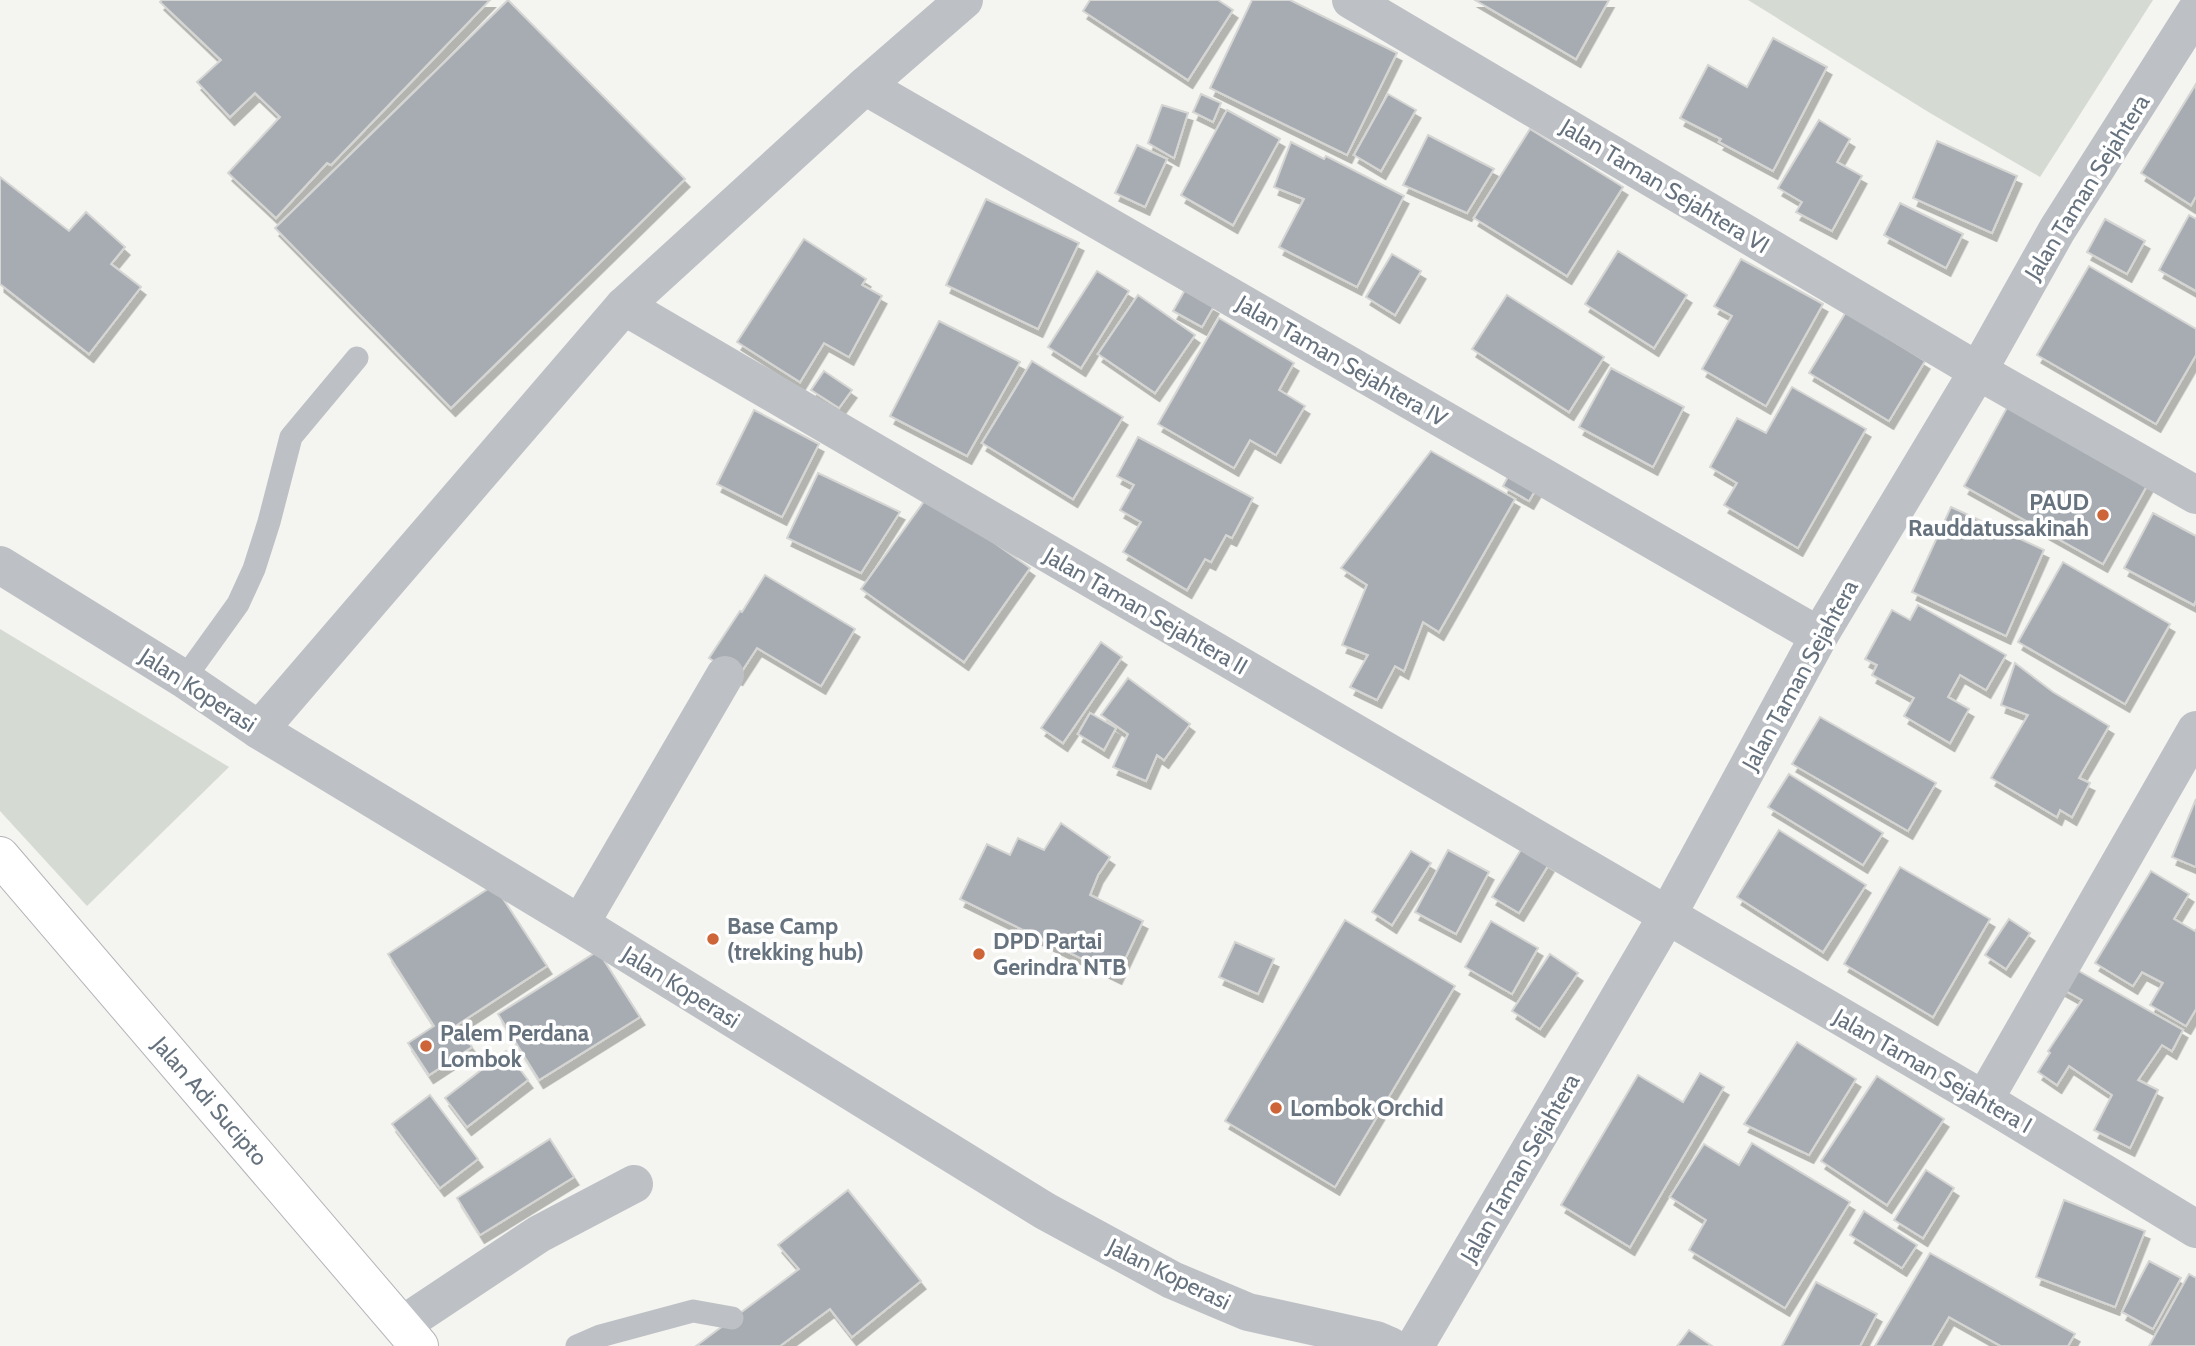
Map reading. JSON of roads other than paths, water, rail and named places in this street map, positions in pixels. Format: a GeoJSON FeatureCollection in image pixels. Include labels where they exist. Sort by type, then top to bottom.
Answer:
{"type":"FeatureCollection","features":[{"type":"Feature","properties":{"kind":"highway","name":"Jalan Adi Sucipto"},"geometry":{"type":"LineString","coordinates":[[0,856],[411,1336]]}},
{"type":"Feature","properties":{"kind":"street"},"geometry":{"type":"LineString","coordinates":[[259,730],[624,306],[864,86],[964,0]]}},
{"type":"Feature","properties":{"kind":"street","name":"Jalan Taman Sejahtera VI"},"geometry":{"type":"LineString","coordinates":[[1351,0],[1978,371],[2196,495]]}},
{"type":"Feature","properties":{"kind":"street","name":"Jalan Taman Sejahtera"},"geometry":{"type":"LineString","coordinates":[[1415,1346],[1667,916],[1819,636],[1978,371],[2057,230],[2196,11]]}},
{"type":"Feature","properties":{"kind":"street","name":"Jalan Taman Sejahtera IV"},"geometry":{"type":"LineString","coordinates":[[864,86],[1819,636]]}},
{"type":"Feature","properties":{"kind":"street","name":"Jalan Taman Sejahtera II"},"geometry":{"type":"LineString","coordinates":[[624,306],[1667,916]]}},
{"type":"Feature","properties":{"kind":"street","name":"Jalan Koperasi"},"geometry":{"type":"LineString","coordinates":[[0,565],[184,679],[259,730],[580,924],[1045,1212],[1172,1280],[1248,1312],[1376,1340],[1390,1346]]}},
{"type":"Feature","properties":{"kind":"street"},"geometry":{"type":"LineString","coordinates":[[580,924],[725,674]]}},
{"type":"Feature","properties":{"kind":"street"},"geometry":{"type":"LineString","coordinates":[[1984,1100],[2196,730]]}},
{"type":"Feature","properties":{"kind":"street","name":"Jalan Taman Sejahtera I"},"geometry":{"type":"LineString","coordinates":[[1667,916],[1984,1100],[2196,1229]]}},
{"type":"Feature","properties":{"kind":"street"},"geometry":{"type":"LineString","coordinates":[[411,1336],[539,1234],[634,1184]]}},
{"type":"Feature","properties":{"kind":"lane"},"geometry":{"type":"LineString","coordinates":[[184,679],[237,604],[254,569],[269,522],[290,437],[357,358]]}},
{"type":"Feature","properties":{"kind":"lane"},"geometry":{"type":"LineString","coordinates":[[577,1346],[600,1336],[693,1311],[732,1318]]}},
{"type":"Feature","properties":{"kind":"place","name":"PAUD Rauddatussakinah"},"geometry":{"type":"Point","coordinates":[2103,515]}},
{"type":"Feature","properties":{"kind":"place","name":"Base Camp (trekking hub)"},"geometry":{"type":"Point","coordinates":[713,939]}},
{"type":"Feature","properties":{"kind":"place","name":"DPD Partai Gerindra NTB"},"geometry":{"type":"Point","coordinates":[979,954]}},
{"type":"Feature","properties":{"kind":"place","name":"Palem Perdana Lombok"},"geometry":{"type":"Point","coordinates":[426,1046]}},
{"type":"Feature","properties":{"kind":"place","name":"Lombok Orchid"},"geometry":{"type":"Point","coordinates":[1276,1108]}}]}
